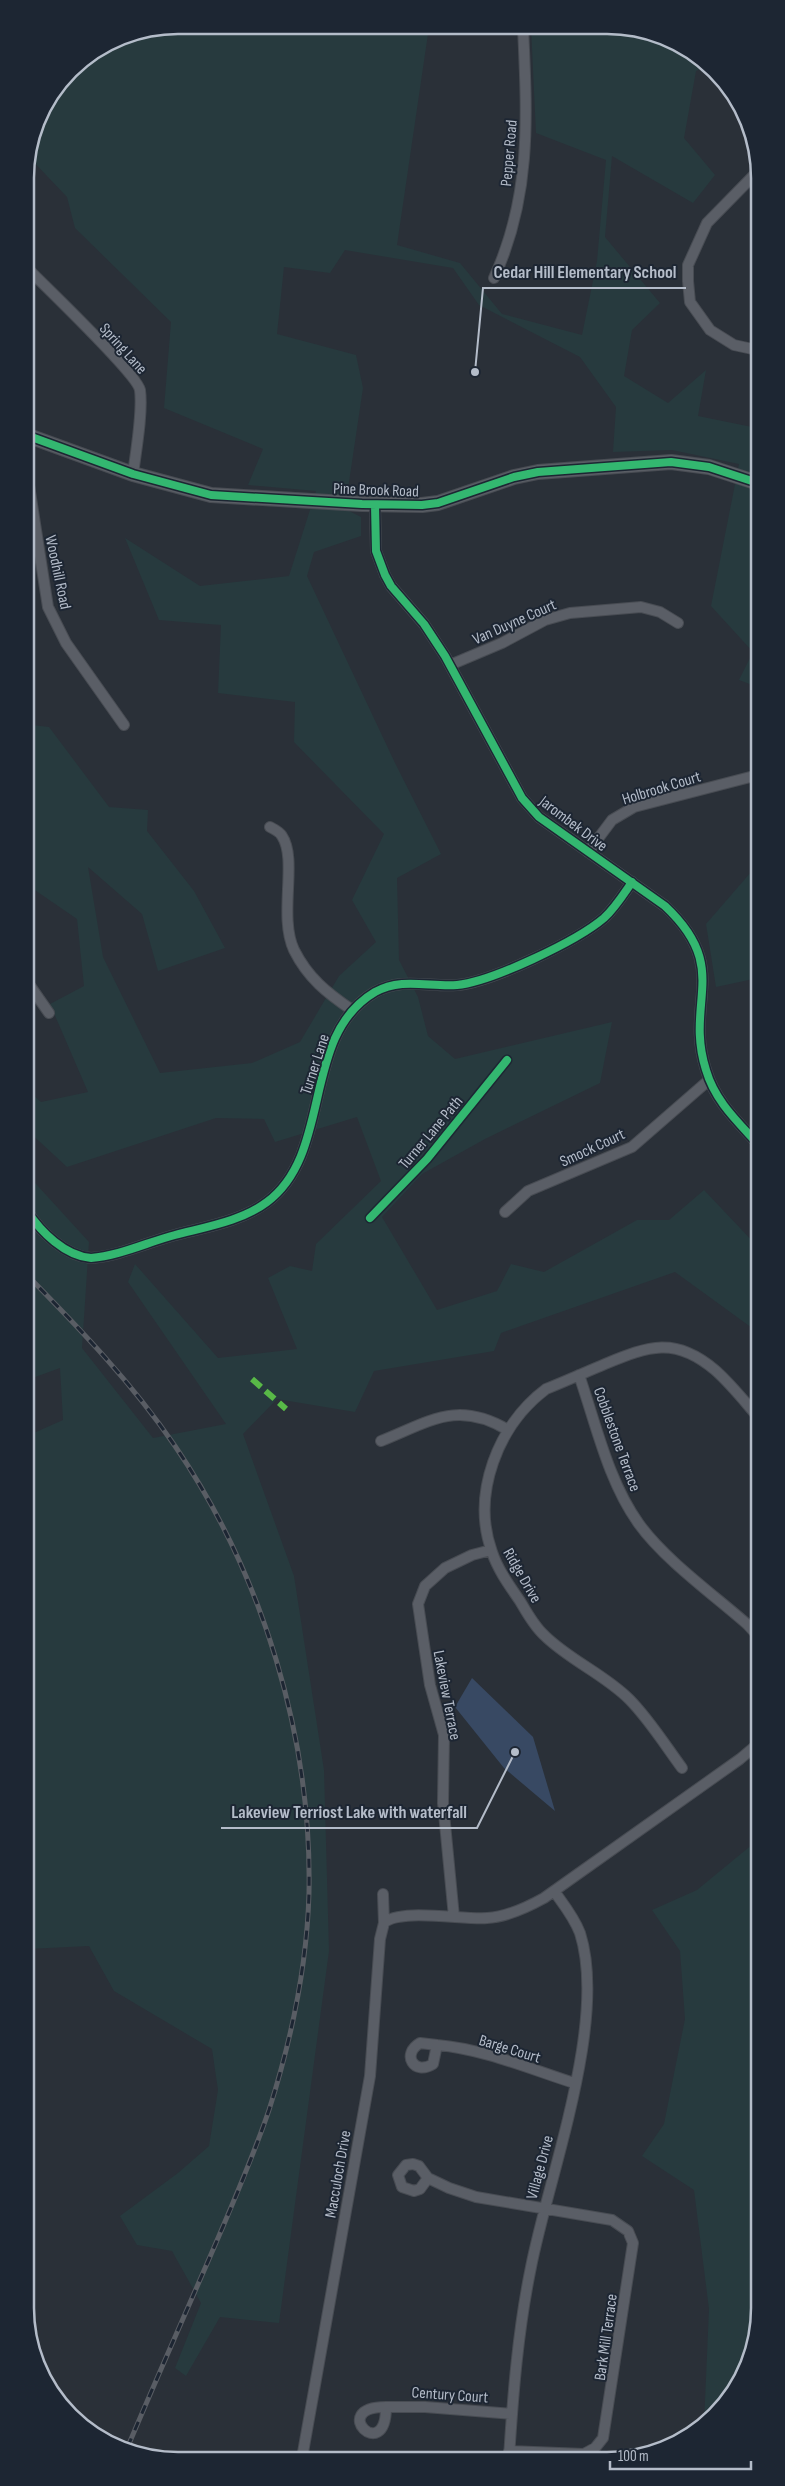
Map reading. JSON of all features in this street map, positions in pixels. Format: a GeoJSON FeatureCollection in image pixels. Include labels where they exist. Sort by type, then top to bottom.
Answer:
{"type":"FeatureCollection","features":[{"type":"Feature","properties":{"kind":"street","name":"Pepper Road"},"geometry":{"type":"LineString","coordinates":[[494,278],[508,247],[516,217],[524,158],[527,123],[523,34]]}},
{"type":"Feature","properties":{"kind":"street"},"geometry":{"type":"LineString","coordinates":[[751,178],[707,223],[688,265],[688,281],[690,302],[710,330],[734,345],[751,349]]}},
{"type":"Feature","properties":{"kind":"street","name":"Spring Lane"},"geometry":{"type":"LineString","coordinates":[[34,275],[138,384],[140,400],[133,474]]}},
{"type":"Feature","properties":{"kind":"street","name":"Pine Brook Road"},"geometry":{"type":"LineString","coordinates":[[34,438],[133,474],[211,495],[375,505],[406,506],[438,503],[514,477],[538,472],[671,462],[710,467],[751,481]]}},
{"type":"Feature","properties":{"kind":"street","name":"Jarombek Drive"},"geometry":{"type":"LineString","coordinates":[[375,505],[376,551],[384,575],[391,586],[424,624],[450,665],[522,798],[539,817],[665,906],[679,919],[697,946],[703,970],[701,1049],[709,1080],[724,1108],[751,1137]]}},
{"type":"Feature","properties":{"kind":"street","name":"Woodhill Road"},"geometry":{"type":"LineString","coordinates":[[34,517],[48,606],[66,643],[124,725]]}},
{"type":"Feature","properties":{"kind":"street","name":"Van Duyne Court"},"geometry":{"type":"LineString","coordinates":[[450,665],[502,643],[545,620],[570,613],[641,607],[660,612],[678,623]]}},
{"type":"Feature","properties":{"kind":"street","name":"Holbrook Court"},"geometry":{"type":"LineString","coordinates":[[588,852],[612,820],[634,807],[751,777]]}},
{"type":"Feature","properties":{"kind":"street"},"geometry":{"type":"LineString","coordinates":[[270,827],[282,835],[288,849],[286,913],[295,951],[316,983],[352,1010]]}},
{"type":"Feature","properties":{"kind":"street","name":"Turner Lane"},"geometry":{"type":"LineString","coordinates":[[34,1219],[57,1243],[79,1256],[98,1258],[246,1214],[258,1208],[278,1192],[299,1160],[330,1051],[340,1028],[352,1010],[376,992],[400,983],[458,985],[489,979],[594,926],[613,908],[632,882]]}},
{"type":"Feature","properties":{"kind":"street"},"geometry":{"type":"LineString","coordinates":[[34,991],[49,1013]]}},
{"type":"Feature","properties":{"kind":"street","name":"Smock Court"},"geometry":{"type":"LineString","coordinates":[[505,1212],[528,1192],[632,1147],[709,1080]]}},
{"type":"Feature","properties":{"kind":"street","name":"Ridge Drive"},"geometry":{"type":"LineString","coordinates":[[682,1768],[642,1712],[628,1698],[556,1647],[542,1634],[503,1575],[492,1550],[486,1509],[487,1484],[494,1459],[508,1430],[535,1397],[546,1389],[639,1350],[658,1347],[671,1348],[695,1357],[716,1371],[751,1409]]}},
{"type":"Feature","properties":{"kind":"street","name":"Cobblestone Terrace"},"geometry":{"type":"LineString","coordinates":[[579,1375],[617,1485],[640,1524],[666,1553],[751,1628]]}},
{"type":"Feature","properties":{"kind":"street"},"geometry":{"type":"LineString","coordinates":[[381,1441],[458,1414],[484,1417],[508,1430]]}},
{"type":"Feature","properties":{"kind":"street","name":"Lakeview Terrace"},"geometry":{"type":"LineString","coordinates":[[454,1917],[443,1803],[444,1735],[430,1685],[418,1604],[425,1586],[445,1568],[472,1555],[492,1550]]}},
{"type":"Feature","properties":{"kind":"street"},"geometry":{"type":"LineString","coordinates":[[384,1923],[398,1916],[486,1918],[526,1909],[751,1750]]}},
{"type":"Feature","properties":{"kind":"street","name":"Village Drive"},"geometry":{"type":"LineString","coordinates":[[509,2452],[516,2362],[527,2289],[543,2210],[567,2122],[586,2016],[586,1970],[579,1932],[572,1915],[554,1891]]}},
{"type":"Feature","properties":{"kind":"street","name":"Macculoch Drive"},"geometry":{"type":"LineString","coordinates":[[303,2452],[370,2076],[380,1940],[384,1923],[382,1894]]}},
{"type":"Feature","properties":{"kind":"street","name":"Barge Court"},"geometry":{"type":"LineString","coordinates":[[437,2045],[454,2047],[489,2056],[574,2083]]}},
{"type":"Feature","properties":{"kind":"street","name":"Bark Mill Terrace"},"geometry":{"type":"LineString","coordinates":[[428,2178],[464,2194],[543,2210],[618,2222],[631,2236],[633,2243],[631,2262],[607,2426],[600,2444],[587,2452]]}},
{"type":"Feature","properties":{"kind":"street","name":"Century Court"},"geometry":{"type":"LineString","coordinates":[[386,2407],[425,2407],[512,2414]]}},
{"type":"Feature","properties":{"kind":"green space"},"geometry":{"type":"Polygon","coordinates":[[[177,34],[428,34],[397,245],[460,263],[502,314],[582,335],[597,261],[606,160],[536,133],[531,34],[626,35],[654,41],[680,53],[701,69],[696,71],[684,138],[715,175],[693,203],[612,156],[605,237],[660,303],[632,330],[624,376],[668,403],[706,370],[698,416],[751,427],[751,650],[711,606],[739,464],[672,450],[613,452],[616,407],[580,357],[479,305],[453,268],[345,250],[330,273],[284,267],[277,334],[356,355],[363,388],[345,509],[361,517],[361,536],[314,552],[307,576],[395,763],[441,854],[397,878],[399,960],[418,997],[428,1036],[455,1059],[612,1022],[600,1083],[485,1139],[422,1174],[382,1217],[437,1310],[497,1291],[511,1264],[544,1272],[637,1220],[669,1220],[704,1190],[751,1240],[751,1327],[675,1272],[501,1333],[494,1351],[374,1371],[355,1412],[277,1399],[243,1434],[294,1576],[324,1770],[329,1951],[279,2323],[220,2317],[186,2376],[175,2368],[201,2303],[172,2251],[137,2245],[120,2216],[178,2173],[209,2146],[218,2090],[212,2049],[114,1991],[89,1946],[34,1949],[34,1433],[63,1420],[60,1368],[34,1377],[34,1182],[89,1242],[82,1348],[153,1438],[226,1424],[128,1282],[135,1264],[218,1358],[297,1349],[268,1278],[290,1266],[312,1271],[316,1244],[381,1181],[357,1117],[275,1142],[264,1119],[216,1118],[67,1167],[34,1136],[34,1096],[41,1102],[88,1092],[50,1004],[84,986],[77,919],[34,889],[34,725],[49,727],[109,807],[148,810],[147,831],[194,891],[225,948],[158,971],[142,914],[88,867],[103,957],[160,1073],[252,1063],[300,1042],[339,976],[376,942],[352,900],[384,834],[294,742],[295,702],[218,693],[221,625],[159,620],[125,538],[200,586],[289,576],[316,491],[248,485],[263,449],[164,408],[171,322],[75,228],[67,197],[35,163],[45,122],[63,90],[83,69],[105,53],[122,45],[159,35],[177,34]]]}},
{"type":"Feature","properties":{"kind":"green space"},"geometry":{"type":"Polygon","coordinates":[[[751,656],[751,684],[739,680],[751,656]]]}},
{"type":"Feature","properties":{"kind":"green space"},"geometry":{"type":"Polygon","coordinates":[[[751,872],[751,980],[716,987],[706,924],[751,872]]]}},
{"type":"Feature","properties":{"kind":"green space"},"geometry":{"type":"Polygon","coordinates":[[[751,1846],[751,2318],[746,2346],[740,2364],[722,2396],[704,2415],[709,2309],[694,2190],[642,2156],[664,2124],[685,2019],[680,1951],[652,1910],[697,1890],[751,1846]]]}},
{"type":"Feature","properties":{"kind":"water"},"geometry":{"type":"Polygon","coordinates":[[[472,1678],[533,1737],[555,1811],[504,1768],[455,1707],[472,1678]]]}},
{"type":"Feature","properties":{"kind":"railway"},"geometry":{"type":"LineString","coordinates":[[34,1282],[105,1357],[141,1400],[175,1446],[206,1496],[233,1548],[257,1603],[276,1660],[291,1717],[302,1776],[308,1835],[309,1893],[305,1948],[291,2030],[277,2084],[262,2130],[239,2189],[129,2444]]}},
{"type":"Feature","properties":{"kind":"marked path"},"geometry":{"type":"LineString","coordinates":[[252,1379],[286,1409]]}},
{"type":"Feature","properties":{"kind":"cycle path"},"geometry":{"type":"LineString","coordinates":[[34,438],[133,474],[211,495],[362,504],[422,505],[438,503],[514,477],[538,472],[671,462],[709,467],[751,481]]}},
{"type":"Feature","properties":{"kind":"cycle path"},"geometry":{"type":"LineString","coordinates":[[375,505],[376,551],[385,575],[391,586],[424,624],[445,656],[522,798],[539,817],[665,906],[685,928],[697,948],[702,967],[700,1024],[701,1046],[706,1070],[721,1101],[751,1136]]}},
{"type":"Feature","properties":{"kind":"cycle path"},"geometry":{"type":"LineString","coordinates":[[34,1220],[54,1242],[63,1248],[72,1253],[91,1258],[112,1255],[165,1238],[223,1223],[257,1209],[267,1202],[288,1180],[302,1154],[326,1065],[336,1036],[352,1012],[375,992],[385,987],[405,984],[457,985],[472,982],[511,969],[555,949],[604,918],[632,882]]}},
{"type":"Feature","properties":{"kind":"cycle path","name":"Turner Lane Path"},"geometry":{"type":"LineString","coordinates":[[370,1218],[427,1159],[507,1060]]}},
{"type":"Feature","properties":{"kind":"place","name":"Cedar Hill Elementary School"},"geometry":{"type":"Point","coordinates":[475,372]}},
{"type":"Feature","properties":{"kind":"place","name":"Lakeview Terriost Lake with waterfall"},"geometry":{"type":"Point","coordinates":[515,1752]}}]}
